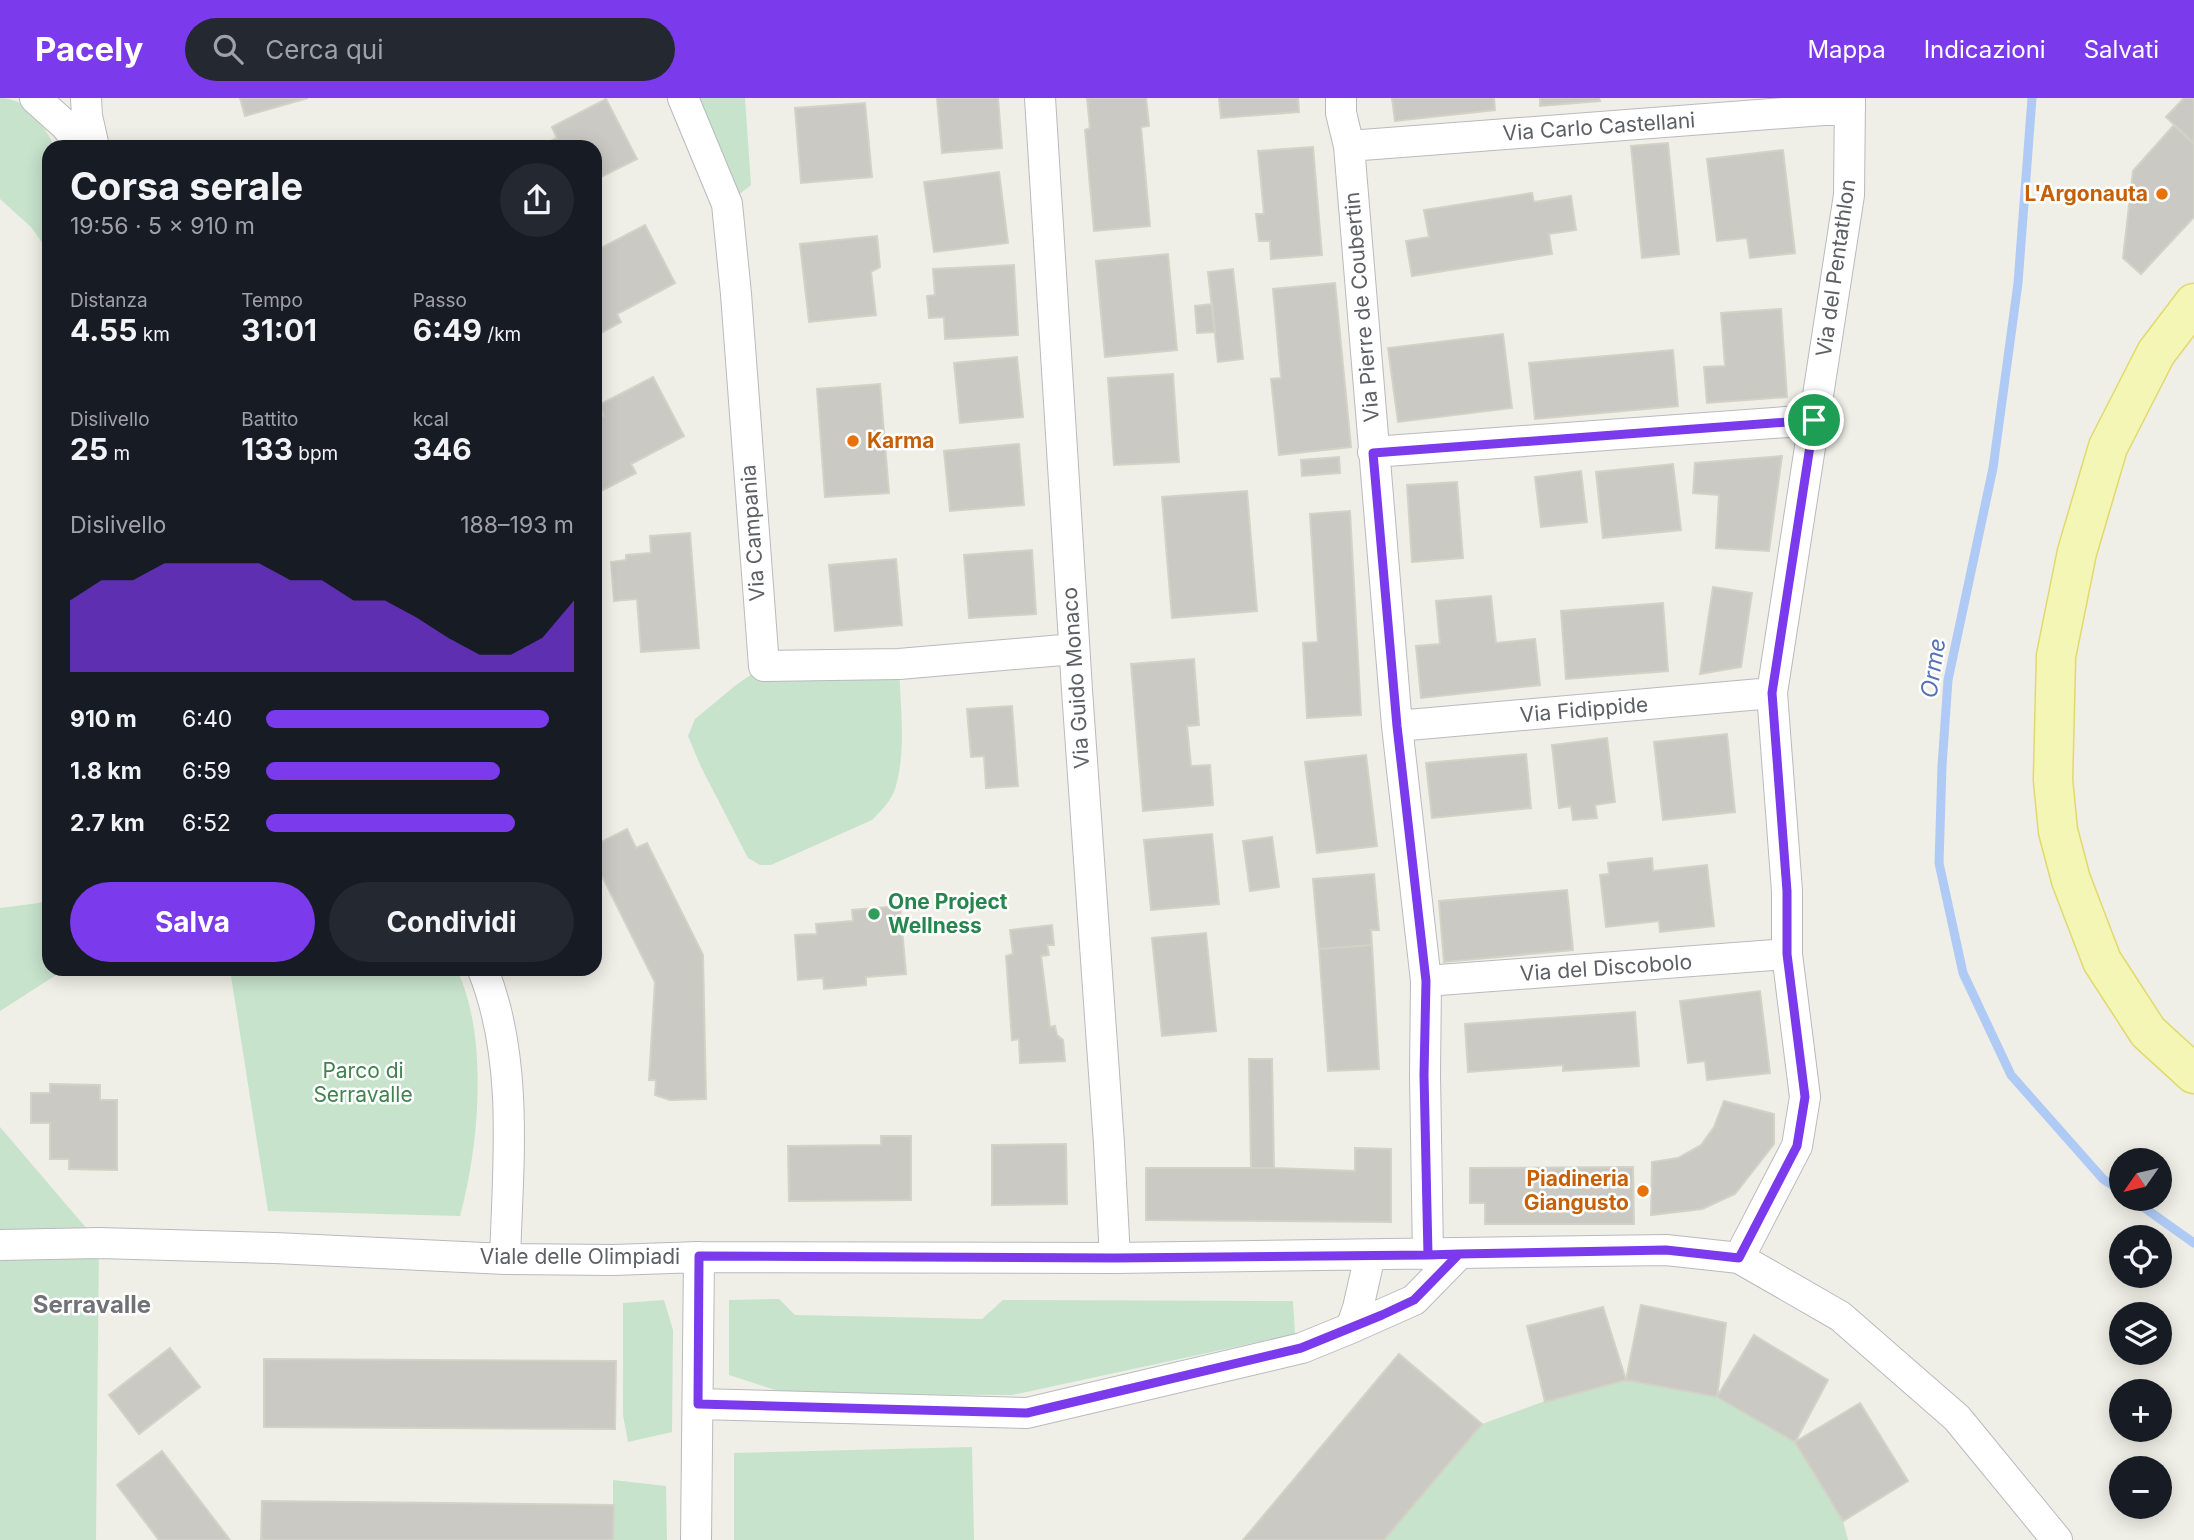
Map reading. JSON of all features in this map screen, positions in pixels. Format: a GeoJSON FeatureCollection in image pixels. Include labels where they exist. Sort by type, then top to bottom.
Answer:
{"type":"FeatureCollection","features":[{"type":"Feature","properties":{"kind":"main road"},"geometry":{"type":"LineString","coordinates":[[2194,303],[2156,353],[2108,447],[2077,552],[2056,656],[2053,780],[2058,831],[2071,880],[2102,961],[2148,1032],[2194,1074]]}},
{"type":"Feature","properties":{"kind":"street"},"geometry":{"type":"LineString","coordinates":[[35,98],[77,140]]}},
{"type":"Feature","properties":{"kind":"street"},"geometry":{"type":"LineString","coordinates":[[86,98],[92,140]]}},
{"type":"Feature","properties":{"kind":"street","name":"Via Campania"},"geometry":{"type":"LineString","coordinates":[[683,98],[727,204],[764,666],[899,664],[1074,649]]}},
{"type":"Feature","properties":{"kind":"street","name":"Via Guido Monaco"},"geometry":{"type":"LineString","coordinates":[[1040,98],[1115,1258]]}},
{"type":"Feature","properties":{"kind":"street","name":"Via Carlo Castellani"},"geometry":{"type":"LineString","coordinates":[[1349,146],[1850,103]]}},
{"type":"Feature","properties":{"kind":"street","name":"Via del Pentathlon"},"geometry":{"type":"LineString","coordinates":[[1739,1258],[1797,1146],[1805,1097],[1787,954],[1787,891],[1772,693],[1850,195],[1850,103]]}},
{"type":"Feature","properties":{"kind":"street","name":"Via Pierre de Coubertin"},"geometry":{"type":"LineString","coordinates":[[1341,106],[1349,146],[1397,726],[1426,981],[1424,1075],[1428,1255]]}},
{"type":"Feature","properties":{"kind":"street"},"geometry":{"type":"LineString","coordinates":[[1373,453],[1814,420]]}},
{"type":"Feature","properties":{"kind":"street","name":"Via Fidippide"},"geometry":{"type":"LineString","coordinates":[[1397,726],[1772,693]]}},
{"type":"Feature","properties":{"kind":"street","name":"Via del Discobolo"},"geometry":{"type":"LineString","coordinates":[[1426,981],[1787,954]]}},
{"type":"Feature","properties":{"kind":"street"},"geometry":{"type":"LineString","coordinates":[[485,976],[502,1033],[507,1092],[505,1259]]}},
{"type":"Feature","properties":{"kind":"street","name":"Viale delle Olimpiadi"},"geometry":{"type":"LineString","coordinates":[[0,1245],[275,1248],[505,1259],[613,1260],[699,1256],[1115,1258],[1666,1250],[1739,1258],[1840,1316],[1957,1418],[2057,1540]]}},
{"type":"Feature","properties":{"kind":"street"},"geometry":{"type":"LineString","coordinates":[[698,1404],[1027,1413],[1301,1348],[1414,1300],[1459,1254]]}},
{"type":"Feature","properties":{"kind":"street"},"geometry":{"type":"LineString","coordinates":[[1351,1328],[1370,1255]]}},
{"type":"Feature","properties":{"kind":"street"},"geometry":{"type":"LineString","coordinates":[[696,1540],[699,1256]]}},
{"type":"Feature","properties":{"kind":"green space"},"geometry":{"type":"Polygon","coordinates":[[[0,98],[10,99],[27,108],[51,140],[42,140],[42,242],[31,227],[0,199],[0,98]]]}},
{"type":"Feature","properties":{"kind":"green space"},"geometry":{"type":"Polygon","coordinates":[[[683,98],[745,98],[751,185],[727,204],[683,98]]]}},
{"type":"Feature","properties":{"kind":"green space"},"geometry":{"type":"Polygon","coordinates":[[[899,664],[901,759],[895,789],[885,806],[872,820],[771,865],[760,865],[748,858],[688,736],[695,719],[764,666],[899,664]]]}},
{"type":"Feature","properties":{"kind":"green space"},"geometry":{"type":"Polygon","coordinates":[[[42,902],[42,976],[55,976],[0,1011],[0,908],[42,902]]]}},
{"type":"Feature","properties":{"kind":"green space","name":"Parco di Serravalle"},"geometry":{"type":"Polygon","coordinates":[[[231,976],[459,976],[474,1027],[478,1092],[472,1157],[460,1216],[268,1211],[231,976]]]}},
{"type":"Feature","properties":{"kind":"green space"},"geometry":{"type":"Polygon","coordinates":[[[0,1127],[99,1243],[96,1540],[0,1540],[0,1127]]]}},
{"type":"Feature","properties":{"kind":"green space"},"geometry":{"type":"Polygon","coordinates":[[[779,1299],[795,1315],[982,1319],[1003,1300],[1293,1301],[1295,1334],[1012,1395],[788,1394],[729,1375],[729,1300],[779,1299]]]}},
{"type":"Feature","properties":{"kind":"green space"},"geometry":{"type":"Polygon","coordinates":[[[664,1300],[673,1330],[672,1432],[628,1442],[623,1415],[623,1303],[664,1300]]]}},
{"type":"Feature","properties":{"kind":"green space"},"geometry":{"type":"Polygon","coordinates":[[[1641,1305],[1726,1323],[1718,1395],[1754,1335],[1828,1380],[1796,1441],[1860,1403],[1908,1481],[1843,1521],[1848,1540],[1243,1540],[1482,1424],[1545,1401],[1527,1326],[1603,1307],[1626,1378],[1641,1305]]]}},
{"type":"Feature","properties":{"kind":"green space"},"geometry":{"type":"Polygon","coordinates":[[[972,1447],[974,1540],[734,1540],[734,1453],[972,1447]]]}},
{"type":"Feature","properties":{"kind":"green space"},"geometry":{"type":"Polygon","coordinates":[[[613,1480],[666,1486],[667,1540],[613,1540],[613,1480]]]}},
{"type":"Feature","properties":{"kind":"building"},"geometry":{"type":"Polygon","coordinates":[[[240,98],[308,98],[245,116],[240,98]]]}},
{"type":"Feature","properties":{"kind":"building"},"geometry":{"type":"Polygon","coordinates":[[[937,98],[998,98],[1002,148],[942,153],[937,98]]]}},
{"type":"Feature","properties":{"kind":"building"},"geometry":{"type":"Polygon","coordinates":[[[1087,98],[1146,98],[1149,126],[1141,127],[1150,226],[1094,231],[1085,130],[1090,128],[1087,98]]]}},
{"type":"Feature","properties":{"kind":"building"},"geometry":{"type":"Polygon","coordinates":[[[1219,98],[1298,98],[1299,112],[1221,118],[1219,98]]]}},
{"type":"Feature","properties":{"kind":"building"},"geometry":{"type":"Polygon","coordinates":[[[1392,98],[1494,98],[1495,110],[1395,121],[1392,98]]]}},
{"type":"Feature","properties":{"kind":"building"},"geometry":{"type":"Polygon","coordinates":[[[1540,98],[1599,98],[1600,101],[1540,106],[1540,98]]]}},
{"type":"Feature","properties":{"kind":"building"},"geometry":{"type":"Polygon","coordinates":[[[2184,98],[2194,98],[2194,144],[2166,117],[2184,98]]]}},
{"type":"Feature","properties":{"kind":"building"},"geometry":{"type":"Polygon","coordinates":[[[606,99],[637,159],[602,176],[602,140],[553,140],[557,138],[552,127],[606,99]]]}},
{"type":"Feature","properties":{"kind":"building"},"geometry":{"type":"Polygon","coordinates":[[[865,103],[872,177],[801,183],[795,108],[865,103]]]}},
{"type":"Feature","properties":{"kind":"building","name":"L'Argonauta"},"geometry":{"type":"Polygon","coordinates":[[[2174,125],[2194,144],[2194,217],[2141,274],[2123,258],[2133,171],[2174,125]]]}},
{"type":"Feature","properties":{"kind":"building"},"geometry":{"type":"Polygon","coordinates":[[[1668,143],[1679,254],[1642,258],[1631,146],[1668,143]]]}},
{"type":"Feature","properties":{"kind":"building"},"geometry":{"type":"Polygon","coordinates":[[[1313,147],[1322,255],[1271,259],[1270,241],[1259,241],[1256,214],[1264,214],[1258,151],[1313,147]]]}},
{"type":"Feature","properties":{"kind":"building"},"geometry":{"type":"Polygon","coordinates":[[[1783,150],[1795,253],[1750,258],[1747,238],[1717,241],[1707,159],[1783,150]]]}},
{"type":"Feature","properties":{"kind":"building"},"geometry":{"type":"Polygon","coordinates":[[[999,172],[1008,243],[934,252],[924,182],[999,172]]]}},
{"type":"Feature","properties":{"kind":"building"},"geometry":{"type":"Polygon","coordinates":[[[1532,193],[1534,202],[1571,196],[1576,230],[1549,234],[1552,254],[1412,276],[1406,241],[1429,237],[1424,210],[1532,193]]]}},
{"type":"Feature","properties":{"kind":"building"},"geometry":{"type":"Polygon","coordinates":[[[645,225],[675,283],[617,314],[621,322],[602,332],[602,247],[645,225]]]}},
{"type":"Feature","properties":{"kind":"building"},"geometry":{"type":"Polygon","coordinates":[[[877,236],[880,267],[871,272],[876,315],[809,322],[800,244],[877,236]]]}},
{"type":"Feature","properties":{"kind":"building"},"geometry":{"type":"Polygon","coordinates":[[[1168,254],[1177,350],[1105,357],[1096,261],[1168,254]]]}},
{"type":"Feature","properties":{"kind":"building"},"geometry":{"type":"Polygon","coordinates":[[[1014,265],[1018,335],[945,339],[944,317],[929,318],[927,296],[935,295],[933,269],[1014,265]]]}},
{"type":"Feature","properties":{"kind":"building"},"geometry":{"type":"Polygon","coordinates":[[[1233,269],[1243,359],[1218,362],[1208,272],[1233,269]]]}},
{"type":"Feature","properties":{"kind":"building"},"geometry":{"type":"Polygon","coordinates":[[[1335,283],[1351,447],[1279,455],[1271,379],[1281,378],[1273,289],[1335,283]]]}},
{"type":"Feature","properties":{"kind":"building"},"geometry":{"type":"Polygon","coordinates":[[[1212,304],[1215,332],[1197,333],[1195,306],[1212,304]]]}},
{"type":"Feature","properties":{"kind":"building"},"geometry":{"type":"Polygon","coordinates":[[[1781,309],[1787,397],[1707,403],[1704,367],[1725,366],[1721,313],[1781,309]]]}},
{"type":"Feature","properties":{"kind":"building"},"geometry":{"type":"Polygon","coordinates":[[[1503,334],[1512,408],[1398,422],[1388,348],[1503,334]]]}},
{"type":"Feature","properties":{"kind":"building"},"geometry":{"type":"Polygon","coordinates":[[[1673,350],[1678,406],[1535,419],[1529,363],[1673,350]]]}},
{"type":"Feature","properties":{"kind":"building"},"geometry":{"type":"Polygon","coordinates":[[[1017,357],[1023,417],[960,423],[954,363],[1017,357]]]}},
{"type":"Feature","properties":{"kind":"building"},"geometry":{"type":"Polygon","coordinates":[[[1173,374],[1179,462],[1114,465],[1108,378],[1173,374]]]}},
{"type":"Feature","properties":{"kind":"building"},"geometry":{"type":"Polygon","coordinates":[[[653,377],[684,436],[631,464],[636,473],[602,490],[602,403],[653,377]]]}},
{"type":"Feature","properties":{"kind":"building","name":"Karma"},"geometry":{"type":"Polygon","coordinates":[[[880,384],[889,493],[825,497],[817,389],[880,384]]]}},
{"type":"Feature","properties":{"kind":"building"},"geometry":{"type":"Polygon","coordinates":[[[1019,444],[1024,505],[950,511],[944,451],[1019,444]]]}},
{"type":"Feature","properties":{"kind":"building"},"geometry":{"type":"Polygon","coordinates":[[[1782,456],[1769,551],[1716,548],[1719,495],[1693,493],[1695,463],[1782,456]]]}},
{"type":"Feature","properties":{"kind":"building"},"geometry":{"type":"Polygon","coordinates":[[[1339,457],[1340,473],[1302,476],[1301,460],[1339,457]]]}},
{"type":"Feature","properties":{"kind":"building"},"geometry":{"type":"Polygon","coordinates":[[[1673,464],[1681,530],[1603,538],[1596,472],[1673,464]]]}},
{"type":"Feature","properties":{"kind":"building"},"geometry":{"type":"Polygon","coordinates":[[[1581,471],[1587,522],[1541,527],[1535,477],[1581,471]]]}},
{"type":"Feature","properties":{"kind":"building"},"geometry":{"type":"Polygon","coordinates":[[[1457,482],[1463,558],[1412,562],[1407,485],[1457,482]]]}},
{"type":"Feature","properties":{"kind":"building"},"geometry":{"type":"Polygon","coordinates":[[[1247,491],[1257,611],[1172,618],[1162,497],[1247,491]]]}},
{"type":"Feature","properties":{"kind":"building"},"geometry":{"type":"Polygon","coordinates":[[[1350,511],[1361,715],[1307,718],[1303,643],[1318,642],[1310,514],[1350,511]]]}},
{"type":"Feature","properties":{"kind":"building"},"geometry":{"type":"Polygon","coordinates":[[[690,533],[699,648],[641,652],[637,599],[614,601],[611,562],[626,560],[626,555],[651,553],[650,536],[690,533]]]}},
{"type":"Feature","properties":{"kind":"building"},"geometry":{"type":"Polygon","coordinates":[[[1032,550],[1036,614],[969,618],[964,555],[1032,550]]]}},
{"type":"Feature","properties":{"kind":"building"},"geometry":{"type":"Polygon","coordinates":[[[896,559],[902,625],[835,631],[829,565],[896,559]]]}},
{"type":"Feature","properties":{"kind":"building"},"geometry":{"type":"Polygon","coordinates":[[[1713,587],[1752,593],[1741,667],[1700,674],[1713,587]]]}},
{"type":"Feature","properties":{"kind":"building"},"geometry":{"type":"Polygon","coordinates":[[[1491,596],[1496,643],[1535,639],[1540,685],[1421,698],[1416,646],[1440,644],[1436,601],[1491,596]]]}},
{"type":"Feature","properties":{"kind":"building"},"geometry":{"type":"Polygon","coordinates":[[[1663,603],[1668,671],[1566,679],[1561,611],[1663,603]]]}},
{"type":"Feature","properties":{"kind":"building"},"geometry":{"type":"Polygon","coordinates":[[[1194,659],[1199,725],[1187,726],[1191,766],[1210,765],[1213,805],[1143,811],[1131,664],[1194,659]]]}},
{"type":"Feature","properties":{"kind":"building"},"geometry":{"type":"Polygon","coordinates":[[[1012,706],[1018,786],[986,788],[984,756],[971,757],[967,709],[1012,706]]]}},
{"type":"Feature","properties":{"kind":"building"},"geometry":{"type":"Polygon","coordinates":[[[1727,734],[1735,812],[1663,820],[1654,742],[1727,734]]]}},
{"type":"Feature","properties":{"kind":"building"},"geometry":{"type":"Polygon","coordinates":[[[1607,738],[1615,802],[1595,805],[1597,818],[1573,820],[1571,806],[1559,808],[1552,745],[1607,738]]]}},
{"type":"Feature","properties":{"kind":"building"},"geometry":{"type":"Polygon","coordinates":[[[1526,754],[1531,808],[1432,818],[1426,763],[1526,754]]]}},
{"type":"Feature","properties":{"kind":"building"},"geometry":{"type":"Polygon","coordinates":[[[1366,755],[1377,846],[1317,853],[1305,762],[1366,755]]]}},
{"type":"Feature","properties":{"kind":"building"},"geometry":{"type":"Polygon","coordinates":[[[627,829],[636,848],[647,843],[703,955],[706,1099],[670,1100],[655,1095],[656,1080],[649,1080],[655,982],[602,876],[602,842],[627,829]]]}},
{"type":"Feature","properties":{"kind":"building"},"geometry":{"type":"Polygon","coordinates":[[[1212,834],[1219,904],[1151,910],[1144,840],[1212,834]]]}},
{"type":"Feature","properties":{"kind":"building"},"geometry":{"type":"Polygon","coordinates":[[[1272,837],[1279,887],[1250,891],[1243,841],[1272,837]]]}},
{"type":"Feature","properties":{"kind":"building"},"geometry":{"type":"Polygon","coordinates":[[[1652,858],[1653,871],[1707,865],[1714,926],[1660,932],[1659,921],[1606,927],[1600,875],[1609,874],[1608,863],[1652,858]]]}},
{"type":"Feature","properties":{"kind":"building"},"geometry":{"type":"Polygon","coordinates":[[[1374,874],[1379,930],[1371,930],[1372,945],[1319,949],[1313,879],[1374,874]]]}},
{"type":"Feature","properties":{"kind":"building"},"geometry":{"type":"Polygon","coordinates":[[[1567,890],[1573,950],[1444,962],[1439,901],[1567,890]]]}},
{"type":"Feature","properties":{"kind":"building"},"geometry":{"type":"Polygon","coordinates":[[[900,906],[906,974],[866,977],[866,985],[824,989],[823,978],[798,980],[795,935],[817,934],[816,924],[853,921],[852,910],[900,906]]]}},
{"type":"Feature","properties":{"kind":"building"},"geometry":{"type":"Polygon","coordinates":[[[1052,925],[1054,945],[1047,945],[1049,955],[1041,956],[1050,1027],[1055,1026],[1057,1035],[1063,1040],[1065,1061],[1020,1063],[1019,1039],[1012,1040],[1006,956],[1013,954],[1010,930],[1052,925]]]}},
{"type":"Feature","properties":{"kind":"building"},"geometry":{"type":"Polygon","coordinates":[[[1206,933],[1216,1031],[1162,1036],[1152,938],[1206,933]]]}},
{"type":"Feature","properties":{"kind":"building"},"geometry":{"type":"Polygon","coordinates":[[[1372,945],[1379,1069],[1328,1071],[1319,949],[1372,945]]]}},
{"type":"Feature","properties":{"kind":"building"},"geometry":{"type":"Polygon","coordinates":[[[1760,991],[1770,1073],[1707,1080],[1705,1061],[1688,1063],[1680,1001],[1760,991]]]}},
{"type":"Feature","properties":{"kind":"building"},"geometry":{"type":"Polygon","coordinates":[[[1635,1012],[1639,1066],[1563,1071],[1563,1065],[1468,1072],[1465,1024],[1635,1012]]]}},
{"type":"Feature","properties":{"kind":"building"},"geometry":{"type":"Polygon","coordinates":[[[1249,1059],[1272,1059],[1274,1168],[1251,1168],[1249,1059]]]}},
{"type":"Feature","properties":{"kind":"building"},"geometry":{"type":"Polygon","coordinates":[[[50,1084],[100,1085],[100,1100],[117,1100],[117,1170],[69,1169],[69,1159],[50,1159],[50,1123],[31,1123],[31,1093],[50,1093],[50,1084]]]}},
{"type":"Feature","properties":{"kind":"building"},"geometry":{"type":"Polygon","coordinates":[[[1724,1101],[1774,1114],[1774,1144],[1735,1194],[1702,1209],[1651,1215],[1652,1162],[1678,1158],[1701,1145],[1714,1127],[1724,1101]]]}},
{"type":"Feature","properties":{"kind":"building"},"geometry":{"type":"Polygon","coordinates":[[[881,1136],[911,1136],[911,1200],[789,1201],[788,1146],[881,1145],[881,1136]]]}},
{"type":"Feature","properties":{"kind":"building"},"geometry":{"type":"Polygon","coordinates":[[[1066,1144],[1067,1204],[992,1205],[992,1145],[1066,1144]]]}},
{"type":"Feature","properties":{"kind":"building"},"geometry":{"type":"Polygon","coordinates":[[[1355,1148],[1391,1149],[1391,1222],[1146,1220],[1146,1168],[1355,1171],[1355,1148]]]}},
{"type":"Feature","properties":{"kind":"building"},"geometry":{"type":"Polygon","coordinates":[[[1633,1167],[1634,1224],[1485,1224],[1485,1203],[1470,1203],[1470,1168],[1633,1167]]]}},
{"type":"Feature","properties":{"kind":"building"},"geometry":{"type":"Polygon","coordinates":[[[1641,1305],[1726,1323],[1717,1397],[1626,1380],[1641,1305]]]}},
{"type":"Feature","properties":{"kind":"building"},"geometry":{"type":"Polygon","coordinates":[[[1641,1305],[1726,1323],[1717,1397],[1626,1380],[1641,1305]]]}},
{"type":"Feature","properties":{"kind":"building"},"geometry":{"type":"Polygon","coordinates":[[[1603,1307],[1626,1380],[1545,1402],[1527,1326],[1603,1307]]]}},
{"type":"Feature","properties":{"kind":"building"},"geometry":{"type":"Polygon","coordinates":[[[1603,1307],[1626,1380],[1545,1402],[1527,1326],[1603,1307]]]}},
{"type":"Feature","properties":{"kind":"building"},"geometry":{"type":"Polygon","coordinates":[[[1754,1335],[1828,1380],[1795,1442],[1717,1397],[1754,1335]]]}},
{"type":"Feature","properties":{"kind":"building"},"geometry":{"type":"Polygon","coordinates":[[[1754,1335],[1828,1380],[1795,1442],[1717,1397],[1754,1335]]]}},
{"type":"Feature","properties":{"kind":"building"},"geometry":{"type":"Polygon","coordinates":[[[170,1348],[200,1387],[139,1434],[109,1395],[170,1348]]]}},
{"type":"Feature","properties":{"kind":"building"},"geometry":{"type":"Polygon","coordinates":[[[1399,1354],[1482,1424],[1384,1540],[1243,1540],[1399,1354]]]}},
{"type":"Feature","properties":{"kind":"building"},"geometry":{"type":"Polygon","coordinates":[[[264,1359],[616,1361],[615,1429],[264,1427],[264,1359]]]}},
{"type":"Feature","properties":{"kind":"building"},"geometry":{"type":"Polygon","coordinates":[[[1860,1403],[1908,1481],[1843,1521],[1795,1442],[1860,1403]]]}},
{"type":"Feature","properties":{"kind":"building"},"geometry":{"type":"Polygon","coordinates":[[[1860,1403],[1908,1481],[1843,1521],[1795,1442],[1860,1403]]]}},
{"type":"Feature","properties":{"kind":"building"},"geometry":{"type":"Polygon","coordinates":[[[162,1451],[230,1540],[159,1540],[117,1485],[162,1451]]]}},
{"type":"Feature","properties":{"kind":"building"},"geometry":{"type":"Polygon","coordinates":[[[262,1501],[614,1505],[613,1540],[261,1540],[262,1501]]]}},
{"type":"Feature","properties":{"kind":"waterway","name":"Orme"},"geometry":{"type":"LineString","coordinates":[[2032,98],[2018,283],[1993,468],[1948,680],[1939,863],[1963,973],[2011,1075],[2109,1183]]}},
{"type":"Feature","properties":{"kind":"waterway","name":"Orme"},"geometry":{"type":"LineString","coordinates":[[2149,1211],[2194,1243]]}},
{"type":"Feature","properties":{"kind":"place","name":"L'Argonauta"},"geometry":{"type":"Point","coordinates":[2162,194]}},
{"type":"Feature","properties":{"kind":"place","name":"Karma"},"geometry":{"type":"Point","coordinates":[853,441]}},
{"type":"Feature","properties":{"kind":"place","name":"One Project Wellness"},"geometry":{"type":"Point","coordinates":[874,914]}},
{"type":"Feature","properties":{"kind":"place","name":"Piadineria Giangusto"},"geometry":{"type":"Point","coordinates":[1643,1191]}},
{"type":"Feature","properties":{"kind":"district","name":"Serravalle"},"geometry":{"type":"Point","coordinates":[92,1305]}},
{"type":"Feature","properties":{"kind":"route"},"geometry":{"type":"LineString","coordinates":[[1814,420],[1373,453],[1397,726],[1426,981],[1424,1075],[1428,1255],[1459,1254],[1414,1300],[1301,1348],[1027,1413],[698,1404],[699,1256],[1115,1258],[1428,1255],[1459,1254],[1666,1250],[1739,1258],[1797,1146],[1805,1097],[1787,954],[1787,891],[1772,693],[1814,420]]}}]}
